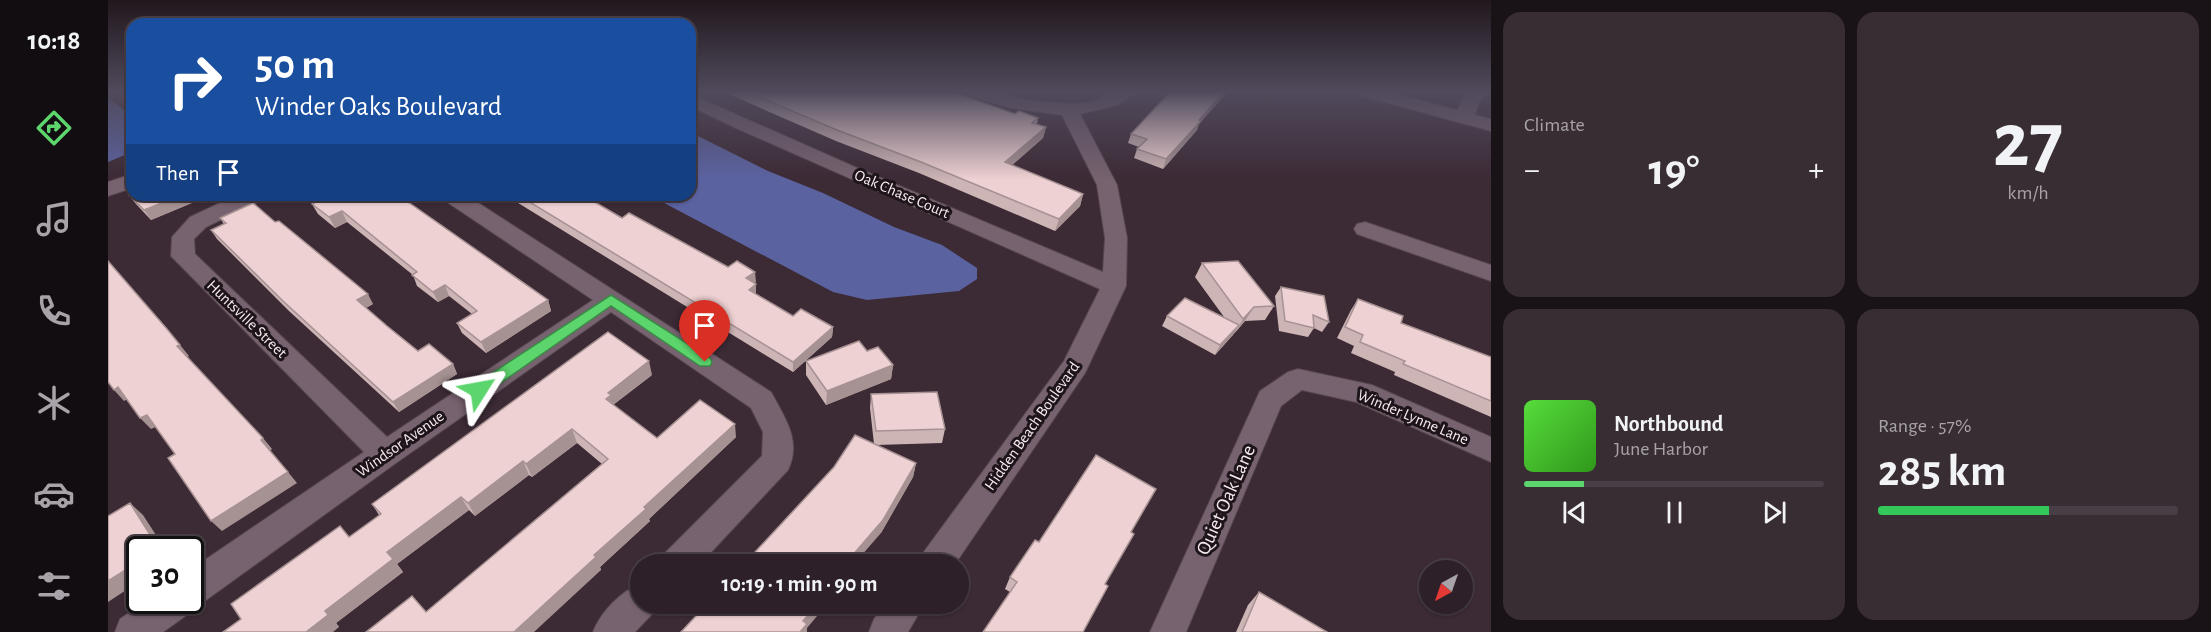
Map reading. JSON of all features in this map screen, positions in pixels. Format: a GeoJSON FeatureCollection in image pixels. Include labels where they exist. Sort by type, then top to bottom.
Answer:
{"type":"FeatureCollection","features":[{"type":"Feature","properties":{"kind":"street","name":"Oak Chase Court"},"geometry":{"type":"LineString","coordinates":[[736,121],[785,145],[928,204],[1114,286]]}},
{"type":"Feature","properties":{"kind":"street","name":"Hidden Beach Boulevard"},"geometry":{"type":"LineString","coordinates":[[942,554],[1075,366],[1114,286],[1116,238],[1107,185],[1074,121]]}},
{"type":"Feature","properties":{"kind":"street"},"geometry":{"type":"LineString","coordinates":[[108,190],[126,182]]}},
{"type":"Feature","properties":{"kind":"street","name":"Huntsville Street"},"geometry":{"type":"LineString","coordinates":[[242,201],[198,222],[183,237],[183,256],[386,454]]}},
{"type":"Feature","properties":{"kind":"street"},"geometry":{"type":"LineString","coordinates":[[461,201],[761,400],[778,432],[777,461],[687,554]]}},
{"type":"Feature","properties":{"kind":"street"},"geometry":{"type":"LineString","coordinates":[[1365,229],[1491,273]]}},
{"type":"Feature","properties":{"kind":"street","name":"Windsor Avenue"},"geometry":{"type":"LineString","coordinates":[[204,581],[611,300]]}},
{"type":"Feature","properties":{"kind":"street","name":"Winder Lynne Lane"},"geometry":{"type":"LineString","coordinates":[[1298,379],[1362,393],[1491,450]]}},
{"type":"Feature","properties":{"kind":"street","name":"Quiet Oak Lane"},"geometry":{"type":"LineString","coordinates":[[1168,632],[1270,399],[1298,379]]}},
{"type":"Feature","properties":{"kind":"street"},"geometry":{"type":"LineString","coordinates":[[611,632],[630,612]]}},
{"type":"Feature","properties":{"kind":"street"},"geometry":{"type":"LineString","coordinates":[[133,632],[158,614]]}},
{"type":"Feature","properties":{"kind":"street"},"geometry":{"type":"LineString","coordinates":[[887,632],[899,614]]}},
{"type":"Feature","properties":{"kind":"water"},"geometry":{"type":"Polygon","coordinates":[[[108,121],[126,121],[126,154],[108,162],[108,121]]]}},
{"type":"Feature","properties":{"kind":"water"},"geometry":{"type":"Polygon","coordinates":[[[696,135],[768,171],[823,193],[894,227],[942,245],[977,268],[977,279],[959,291],[867,300],[833,292],[660,201],[696,201],[696,135]]]}},
{"type":"Feature","properties":{"kind":"building"},"geometry":{"type":"Polygon","coordinates":[[[817,121],[1034,121],[1032,123],[1046,127],[1005,162],[1083,194],[1059,219],[817,121]]]}},
{"type":"Feature","properties":{"kind":"building"},"geometry":{"type":"Polygon","coordinates":[[[1143,121],[1201,121],[1166,159],[1137,149],[1147,139],[1131,134],[1143,121]]]}},
{"type":"Feature","properties":{"kind":"building"},"geometry":{"type":"Polygon","coordinates":[[[135,201],[167,201],[144,210],[135,201]]]}},
{"type":"Feature","properties":{"kind":"building"},"geometry":{"type":"Polygon","coordinates":[[[318,201],[407,201],[548,300],[481,342],[457,323],[477,311],[445,285],[433,292],[412,275],[417,272],[342,211],[329,217],[312,204],[318,201]]]}},
{"type":"Feature","properties":{"kind":"building"},"geometry":{"type":"Polygon","coordinates":[[[528,201],[593,201],[622,218],[629,213],[728,267],[737,261],[755,272],[746,278],[756,284],[749,290],[793,316],[801,309],[833,327],[793,362],[528,201]]]}},
{"type":"Feature","properties":{"kind":"building"},"geometry":{"type":"Polygon","coordinates":[[[253,203],[275,222],[279,221],[368,294],[357,300],[418,351],[429,344],[453,364],[393,402],[283,301],[211,230],[226,223],[220,218],[253,203]]]}},
{"type":"Feature","properties":{"kind":"building"},"geometry":{"type":"Polygon","coordinates":[[[108,261],[180,345],[177,346],[263,438],[261,440],[288,472],[211,521],[168,458],[175,454],[147,415],[140,418],[118,387],[114,390],[108,382],[108,261]]]}},
{"type":"Feature","properties":{"kind":"building"},"geometry":{"type":"Polygon","coordinates":[[[1238,261],[1274,306],[1254,307],[1243,319],[1202,263],[1238,261]]]}},
{"type":"Feature","properties":{"kind":"building"},"geometry":{"type":"Polygon","coordinates":[[[1281,287],[1324,296],[1329,322],[1313,315],[1314,328],[1285,321],[1281,287]]]}},
{"type":"Feature","properties":{"kind":"building"},"geometry":{"type":"Polygon","coordinates":[[[1185,298],[1239,325],[1220,345],[1167,316],[1185,298]]]}},
{"type":"Feature","properties":{"kind":"building"},"geometry":{"type":"Polygon","coordinates":[[[1358,299],[1403,316],[1401,323],[1491,357],[1491,401],[1403,364],[1405,361],[1360,342],[1363,335],[1345,327],[1358,299]]]}},
{"type":"Feature","properties":{"kind":"building"},"geometry":{"type":"Polygon","coordinates":[[[608,332],[649,361],[608,393],[611,395],[606,399],[657,438],[700,400],[735,424],[644,507],[646,509],[514,632],[366,632],[412,596],[426,612],[608,459],[572,429],[526,464],[523,461],[468,503],[461,497],[387,552],[393,559],[325,611],[328,615],[306,632],[223,632],[241,619],[231,604],[340,526],[349,537],[381,514],[372,504],[608,332]]]}},
{"type":"Feature","properties":{"kind":"building"},"geometry":{"type":"Polygon","coordinates":[[[859,341],[867,351],[878,347],[893,365],[827,391],[806,361],[859,341]]]}},
{"type":"Feature","properties":{"kind":"building"},"geometry":{"type":"Polygon","coordinates":[[[937,392],[945,429],[876,431],[871,394],[937,392]]]}},
{"type":"Feature","properties":{"kind":"building"},"geometry":{"type":"Polygon","coordinates":[[[855,435],[916,463],[883,520],[854,554],[753,554],[834,467],[855,435]]]}},
{"type":"Feature","properties":{"kind":"building"},"geometry":{"type":"Polygon","coordinates":[[[1096,455],[1156,489],[1131,532],[1134,534],[1105,584],[1108,586],[1083,632],[983,632],[1017,582],[1010,577],[1035,540],[1039,542],[1096,455]]]}},
{"type":"Feature","properties":{"kind":"building"},"geometry":{"type":"Polygon","coordinates":[[[130,503],[151,536],[126,536],[126,570],[108,581],[108,516],[130,503]]]}},
{"type":"Feature","properties":{"kind":"building"},"geometry":{"type":"Polygon","coordinates":[[[1259,592],[1327,632],[1242,632],[1259,592]]]}},
{"type":"Feature","properties":{"kind":"building"},"geometry":{"type":"Polygon","coordinates":[[[698,614],[809,614],[803,621],[807,624],[800,632],[681,632],[698,614]]]}},
{"type":"Feature","properties":{"kind":"route"},"geometry":{"type":"LineString","coordinates":[[479,390],[611,300],[705,362]]}}]}
